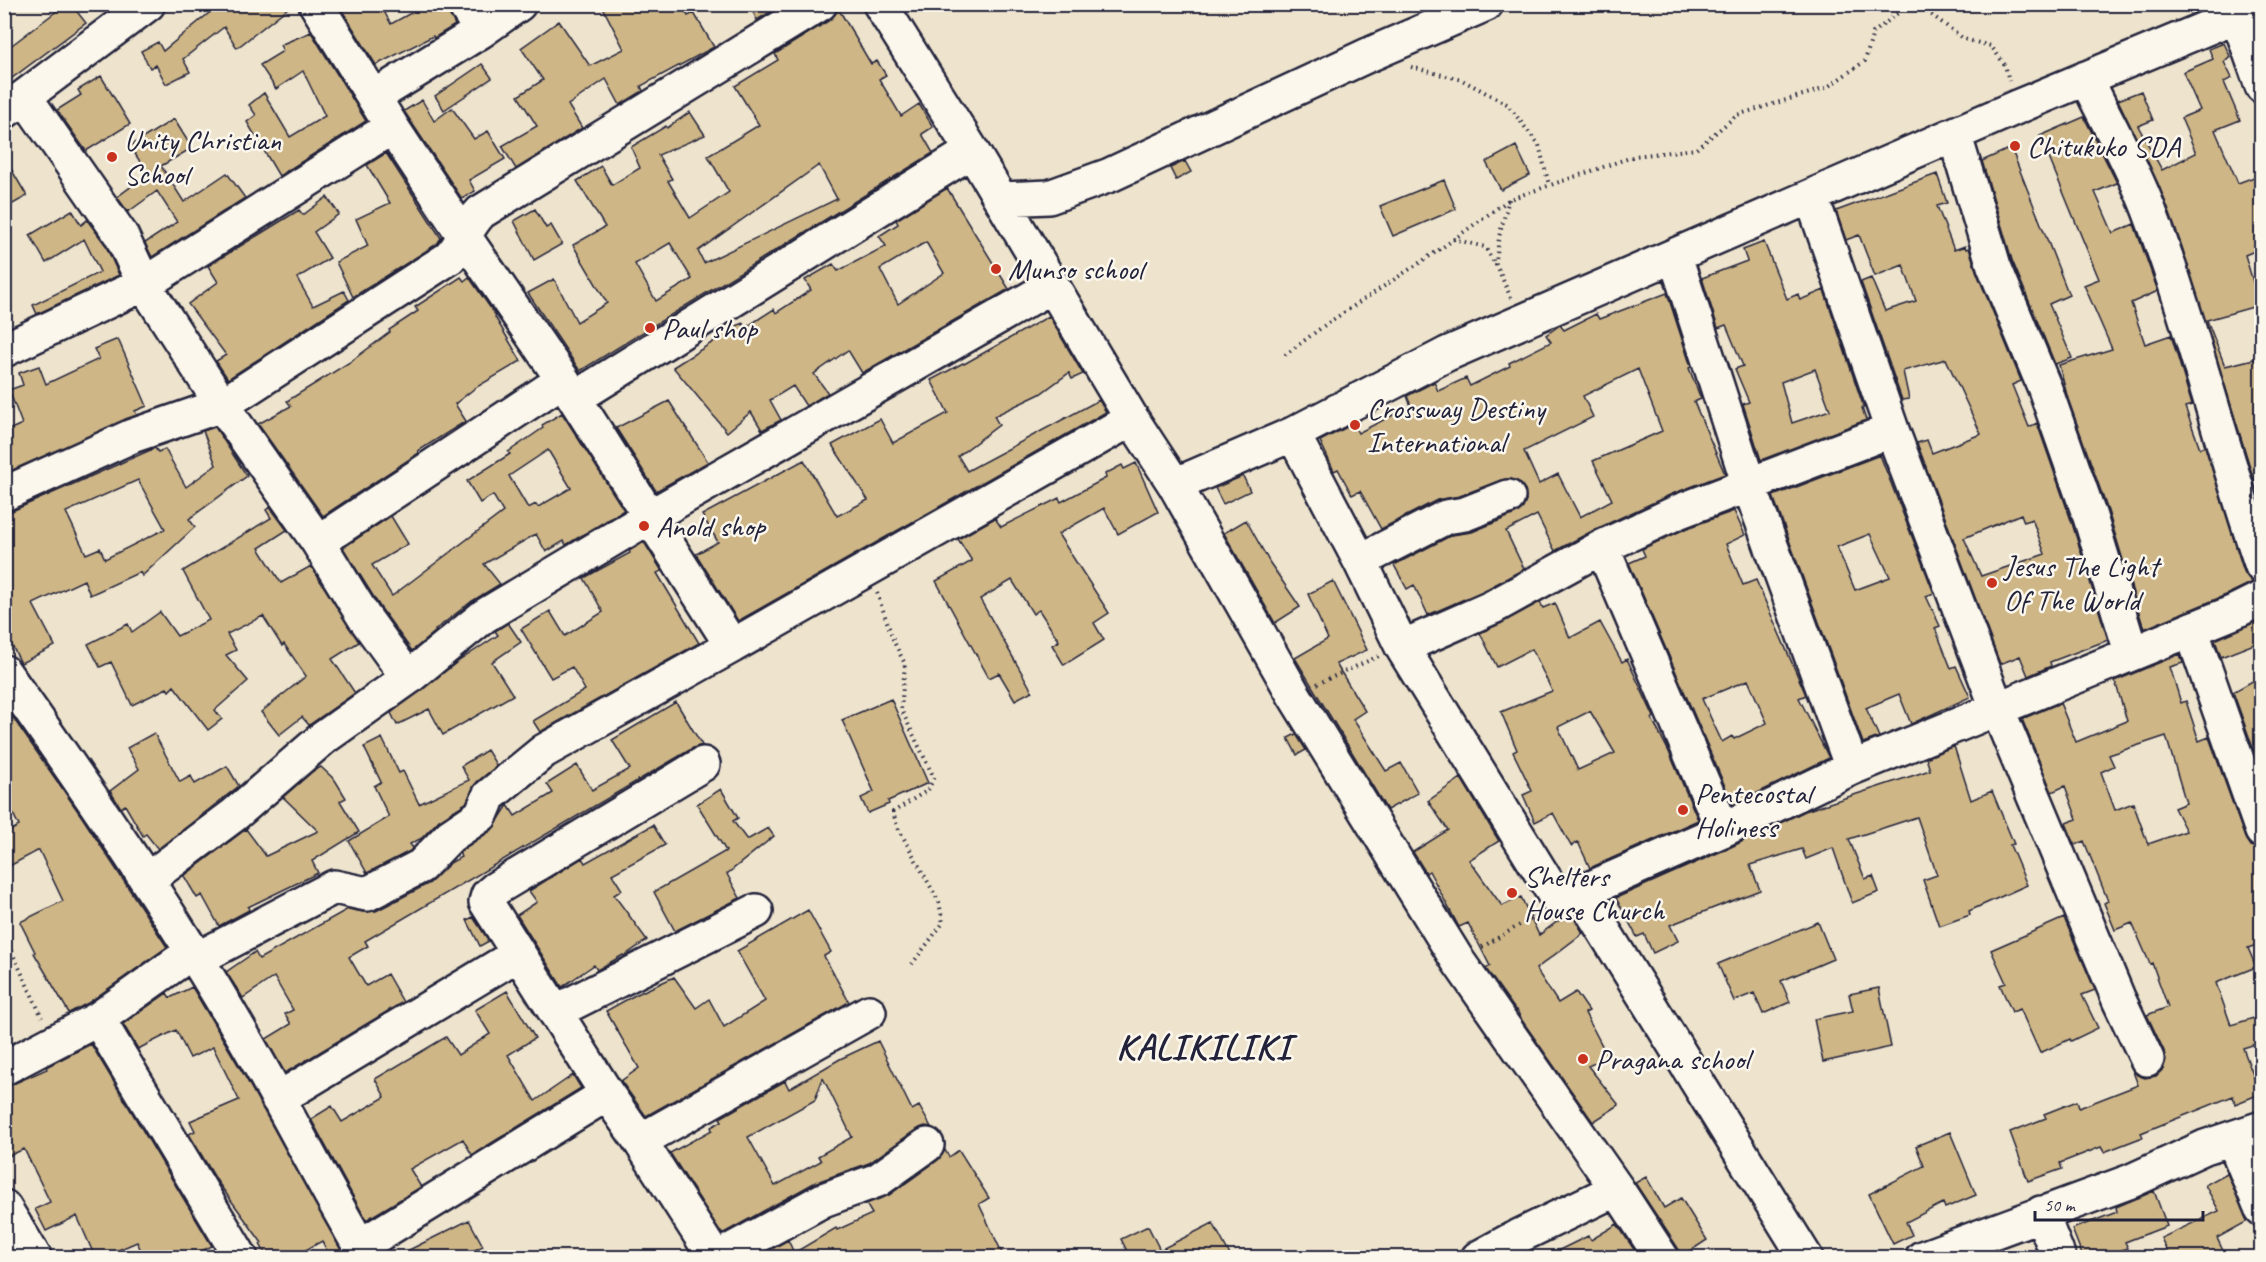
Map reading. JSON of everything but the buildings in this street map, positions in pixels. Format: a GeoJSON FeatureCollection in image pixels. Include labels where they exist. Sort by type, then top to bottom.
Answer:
{"type":"FeatureCollection","features":[{"type":"Feature","properties":{"kind":"street"},"geometry":{"type":"LineString","coordinates":[[148,4],[15,105],[121,235],[144,285],[222,405],[318,542],[364,617],[408,678]]}},
{"type":"Feature","properties":{"kind":"street"},"geometry":{"type":"LineString","coordinates":[[316,4],[392,127],[569,389],[732,646]]}},
{"type":"Feature","properties":{"kind":"street"},"geometry":{"type":"LineString","coordinates":[[374,97],[472,18],[519,4]]}},
{"type":"Feature","properties":{"kind":"street"},"geometry":{"type":"LineString","coordinates":[[4,494],[132,436],[222,405],[449,258],[458,249],[470,223],[481,212],[820,4]]}},
{"type":"Feature","properties":{"kind":"street"},"geometry":{"type":"LineString","coordinates":[[880,4],[972,151],[1132,419],[1175,485],[1294,695],[1458,961],[1662,1257]]}},
{"type":"Feature","properties":{"kind":"street"},"geometry":{"type":"LineString","coordinates":[[1001,200],[1049,197],[1110,175],[1366,56],[1486,4]]}},
{"type":"Feature","properties":{"kind":"street"},"geometry":{"type":"LineString","coordinates":[[1175,485],[1293,434],[1447,354],[1812,198],[2017,107],[2249,10],[2262,86]]}},
{"type":"Feature","properties":{"kind":"street"},"geometry":{"type":"LineString","coordinates":[[2086,78],[2148,209],[2194,346],[2238,498],[2262,566]]}},
{"type":"Feature","properties":{"kind":"street"},"geometry":{"type":"LineString","coordinates":[[4,350],[144,285],[392,127]]}},
{"type":"Feature","properties":{"kind":"street"},"geometry":{"type":"LineString","coordinates":[[1955,136],[1994,266],[2045,389],[2090,517],[2131,652]]}},
{"type":"Feature","properties":{"kind":"street"},"geometry":{"type":"LineString","coordinates":[[318,542],[569,389],[972,151]]}},
{"type":"Feature","properties":{"kind":"street"},"geometry":{"type":"LineString","coordinates":[[1812,198],[1892,430],[1997,708],[2119,1000],[2148,1059]]}},
{"type":"Feature","properties":{"kind":"street"},"geometry":{"type":"LineString","coordinates":[[1675,256],[1749,485],[1852,768]]}},
{"type":"Feature","properties":{"kind":"street"},"geometry":{"type":"LineString","coordinates":[[147,880],[234,816],[322,739],[408,678],[484,616],[651,516],[1052,286]]}},
{"type":"Feature","properties":{"kind":"street"},"geometry":{"type":"LineString","coordinates":[[4,1068],[98,1019],[194,955],[334,887],[367,894],[421,866],[450,836],[480,814],[489,796],[544,751],[1132,419]]}},
{"type":"Feature","properties":{"kind":"street"},"geometry":{"type":"LineString","coordinates":[[1402,647],[1492,607],[1602,547],[1680,511],[1892,430]]}},
{"type":"Feature","properties":{"kind":"street"},"geometry":{"type":"LineString","coordinates":[[1293,434],[1402,647],[1570,897],[1806,1257]]}},
{"type":"Feature","properties":{"kind":"street"},"geometry":{"type":"LineString","coordinates":[[1360,561],[1446,517],[1465,514],[1508,496]]}},
{"type":"Feature","properties":{"kind":"street"},"geometry":{"type":"LineString","coordinates":[[1602,547],[1722,830]]}},
{"type":"Feature","properties":{"kind":"street"},"geometry":{"type":"LineString","coordinates":[[1570,897],[1722,830],[1852,768],[2131,652],[2234,612],[2262,598]]}},
{"type":"Feature","properties":{"kind":"street"},"geometry":{"type":"LineString","coordinates":[[2191,629],[2262,831]]}},
{"type":"Feature","properties":{"kind":"street"},"geometry":{"type":"LineString","coordinates":[[4,672],[147,880],[194,955],[363,1252],[607,1094]]}},
{"type":"Feature","properties":{"kind":"street"},"geometry":{"type":"LineString","coordinates":[[703,764],[488,895],[486,902],[488,908],[607,1094],[716,1257],[823,1200],[878,1180],[927,1145]]}},
{"type":"Feature","properties":{"kind":"street"},"geometry":{"type":"LineString","coordinates":[[555,1012],[756,911]]}},
{"type":"Feature","properties":{"kind":"street"},"geometry":{"type":"LineString","coordinates":[[278,1099],[518,954]]}},
{"type":"Feature","properties":{"kind":"street"},"geometry":{"type":"LineString","coordinates":[[640,1141],[869,1012]]}},
{"type":"Feature","properties":{"kind":"street"},"geometry":{"type":"LineString","coordinates":[[98,1019],[242,1257]]}},
{"type":"Feature","properties":{"kind":"street"},"geometry":{"type":"LineString","coordinates":[[1922,1257],[2131,1181],[2205,1147],[2247,1133],[2262,1210]]}},
{"type":"Feature","properties":{"kind":"street"},"geometry":{"type":"LineString","coordinates":[[1478,1257],[1516,1249],[1617,1189]]}},
{"type":"Feature","properties":{"kind":"street"},"geometry":{"type":"LineString","coordinates":[[4,1207],[35,1257]]}},
{"type":"Feature","properties":{"kind":"street"},"geometry":{"type":"LineString","coordinates":[[2041,1213],[2059,1257]]}},
{"type":"Feature","properties":{"kind":"path"},"geometry":{"type":"LineString","coordinates":[[1284,355],[1510,199],[1635,156],[1696,149],[1737,115],[1826,88],[1865,61],[1873,33],[1909,4]]}},
{"type":"Feature","properties":{"kind":"path"},"geometry":{"type":"LineString","coordinates":[[1917,4],[1964,39],[1991,46],[2005,65],[2017,107]]}},
{"type":"Feature","properties":{"kind":"path"},"geometry":{"type":"LineString","coordinates":[[1409,67],[1462,80],[1507,104],[1539,145],[1549,185]]}},
{"type":"Feature","properties":{"kind":"path"},"geometry":{"type":"LineString","coordinates":[[1496,264],[1498,237],[1510,199]]}},
{"type":"Feature","properties":{"kind":"path"},"geometry":{"type":"LineString","coordinates":[[1453,239],[1485,247],[1496,264],[1522,322]]}},
{"type":"Feature","properties":{"kind":"path"},"geometry":{"type":"LineString","coordinates":[[869,569],[894,642],[905,664],[901,709],[934,778],[928,790],[893,812],[897,826],[939,902],[942,923],[912,964]]}},
{"type":"Feature","properties":{"kind":"path"},"geometry":{"type":"LineString","coordinates":[[1294,695],[1402,647]]}},
{"type":"Feature","properties":{"kind":"path"},"geometry":{"type":"LineString","coordinates":[[1458,961],[1570,897]]}},
{"type":"Feature","properties":{"kind":"path"},"geometry":{"type":"LineString","coordinates":[[4,935],[54,1042]]}},
{"type":"Feature","properties":{"kind":"place","name":"Chitukuko SDA"},"geometry":{"type":"Point","coordinates":[2015,146]}},
{"type":"Feature","properties":{"kind":"place","name":"Unity Christian School"},"geometry":{"type":"Point","coordinates":[112,157]}},
{"type":"Feature","properties":{"kind":"place","name":"Munso school"},"geometry":{"type":"Point","coordinates":[996,269]}},
{"type":"Feature","properties":{"kind":"place","name":"Paul shop"},"geometry":{"type":"Point","coordinates":[650,328]}},
{"type":"Feature","properties":{"kind":"place","name":"Crossway Destiny International"},"geometry":{"type":"Point","coordinates":[1355,425]}},
{"type":"Feature","properties":{"kind":"place","name":"Anold shop"},"geometry":{"type":"Point","coordinates":[644,526]}},
{"type":"Feature","properties":{"kind":"place","name":"Jesus The Light Of The World"},"geometry":{"type":"Point","coordinates":[1992,583]}},
{"type":"Feature","properties":{"kind":"place","name":"Pentecostal Holiness"},"geometry":{"type":"Point","coordinates":[1683,810]}},
{"type":"Feature","properties":{"kind":"place","name":"Shelters House Church"},"geometry":{"type":"Point","coordinates":[1512,893]}},
{"type":"Feature","properties":{"kind":"place","name":"Pragana school"},"geometry":{"type":"Point","coordinates":[1583,1059]}},
{"type":"Feature","properties":{"kind":"district","name":"KALIKILIKI"},"geometry":{"type":"Point","coordinates":[1204,1047]}}]}
